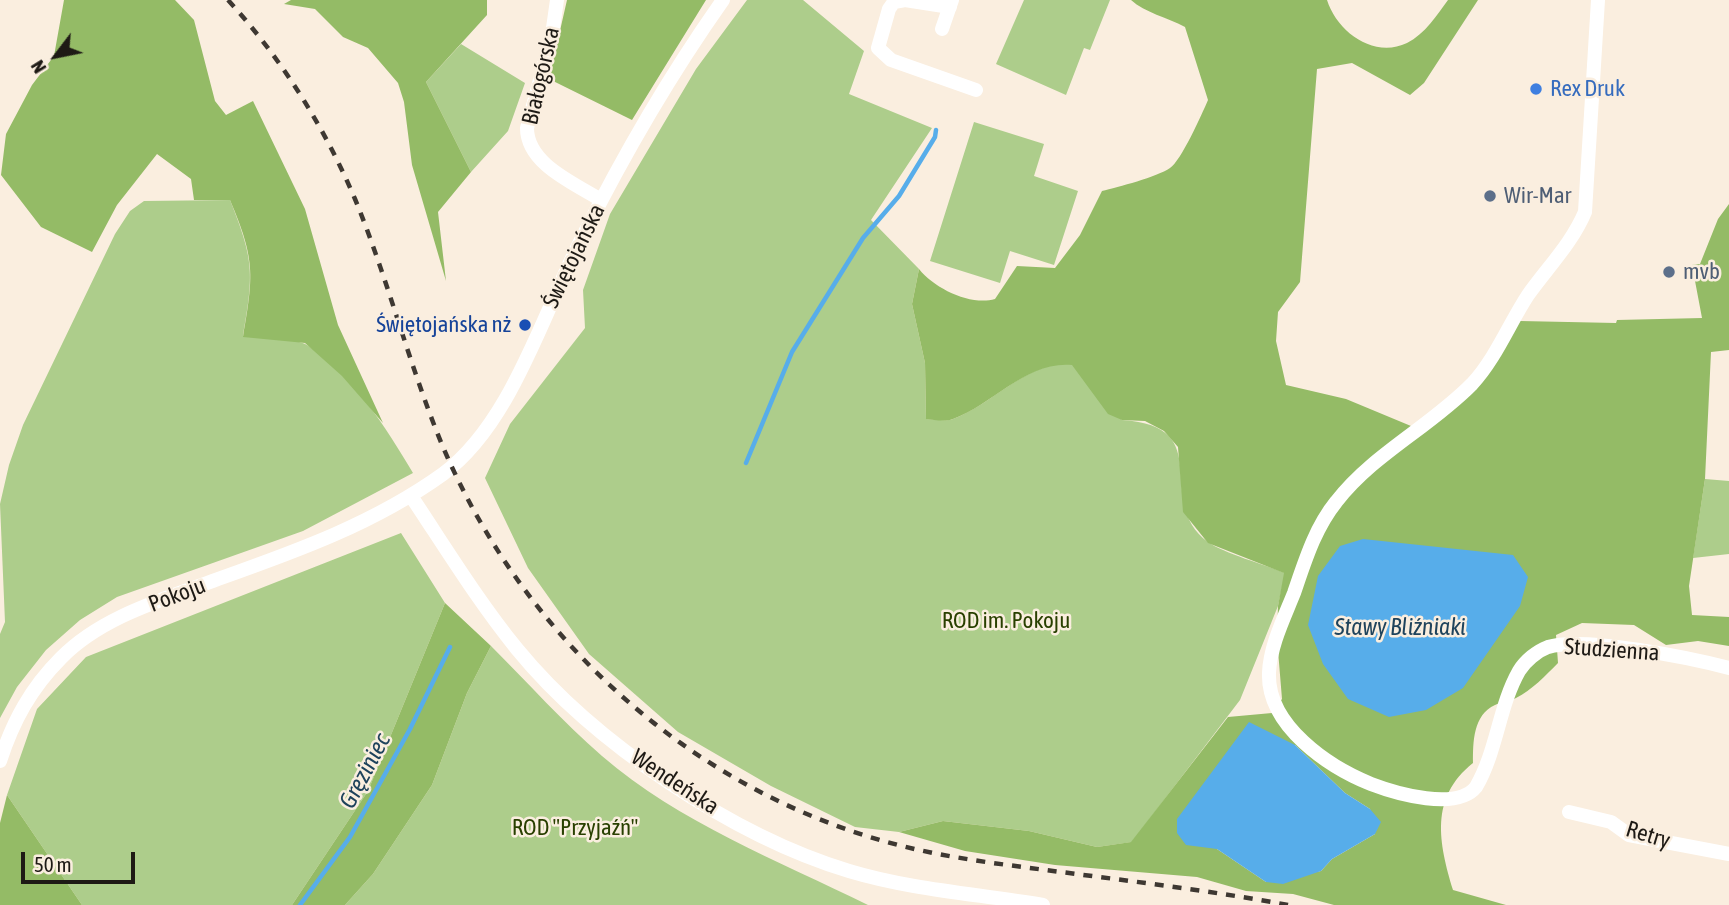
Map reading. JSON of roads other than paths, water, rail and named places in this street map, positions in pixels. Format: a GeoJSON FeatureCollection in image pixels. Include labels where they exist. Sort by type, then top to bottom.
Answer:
{"type":"FeatureCollection","features":[{"type":"Feature","properties":{"kind":"street","name":"Białogórska"},"geometry":{"type":"LineString","coordinates":[[557,0],[552,35],[527,128],[527,139],[540,159],[601,200]]}},
{"type":"Feature","properties":{"kind":"street","name":"Świętojańska"},"geometry":{"type":"LineString","coordinates":[[411,496],[463,457],[495,418],[601,200],[666,87],[723,0]]}},
{"type":"Feature","properties":{"kind":"street"},"geometry":{"type":"LineString","coordinates":[[942,29],[951,3],[905,0],[894,2],[889,9],[878,48],[891,60],[976,90]]}},
{"type":"Feature","properties":{"kind":"street","name":"Studzienna"},"geometry":{"type":"LineString","coordinates":[[1598,0],[1585,212],[1577,230],[1529,294],[1473,383],[1373,464],[1335,503],[1308,551],[1270,663],[1270,688],[1275,704],[1294,731],[1329,761],[1362,780],[1396,792],[1451,800],[1472,793],[1482,778],[1518,673],[1545,648],[1567,645],[1650,652],[1729,668]]}},
{"type":"Feature","properties":{"kind":"street","name":"Pokoju"},"geometry":{"type":"LineString","coordinates":[[0,761],[24,702],[62,656],[103,626],[343,532],[411,496]]}},
{"type":"Feature","properties":{"kind":"street","name":"Wendeńska"},"geometry":{"type":"LineString","coordinates":[[411,496],[487,610],[526,659],[607,736],[662,777],[739,822],[827,864],[877,878],[1043,905]]}},
{"type":"Feature","properties":{"kind":"street","name":"Retry"},"geometry":{"type":"LineString","coordinates":[[1569,812],[1611,822],[1629,835],[1729,855]]}},
{"type":"Feature","properties":{"kind":"water","name":"Stawy Bliźniaki"},"geometry":{"type":"Polygon","coordinates":[[[1363,539],[1513,555],[1528,577],[1520,606],[1463,688],[1426,710],[1389,717],[1348,699],[1323,664],[1308,625],[1318,576],[1340,546],[1363,539]]]}},
{"type":"Feature","properties":{"kind":"water"},"geometry":{"type":"Polygon","coordinates":[[[1249,722],[1295,745],[1345,793],[1370,809],[1381,822],[1375,834],[1332,859],[1321,871],[1283,884],[1266,882],[1217,849],[1186,845],[1177,833],[1177,819],[1249,722]]]}},
{"type":"Feature","properties":{"kind":"waterway"},"geometry":{"type":"LineString","coordinates":[[746,463],[792,352],[863,238],[899,196],[935,137],[936,130]]}},
{"type":"Feature","properties":{"kind":"waterway","name":"Gręziniec"},"geometry":{"type":"LineString","coordinates":[[300,905],[350,837],[410,729],[450,647]]}},
{"type":"Feature","properties":{"kind":"railway"},"geometry":{"type":"LineString","coordinates":[[228,0],[266,45],[300,94],[343,172],[376,254],[433,422],[467,497],[509,568],[559,632],[616,691],[680,742],[749,786],[823,821],[902,846],[941,855],[1288,905]]}},
{"type":"Feature","properties":{"kind":"place","name":"Rex Druk"},"geometry":{"type":"Point","coordinates":[1536,89]}},
{"type":"Feature","properties":{"kind":"place","name":"Wir-Mar"},"geometry":{"type":"Point","coordinates":[1490,196]}},
{"type":"Feature","properties":{"kind":"place","name":"mvb"},"geometry":{"type":"Point","coordinates":[1669,272]}},
{"type":"Feature","properties":{"kind":"place","name":"Świętojańska nż"},"geometry":{"type":"Point","coordinates":[525,325]}},
{"type":"Feature","properties":{"kind":"park label","name":"ROD im. Pokoju"},"geometry":{"type":"Point","coordinates":[1006,621]}},
{"type":"Feature","properties":{"kind":"park label","name":"ROD \"Przyjaźń\""},"geometry":{"type":"Point","coordinates":[575,828]}}]}
